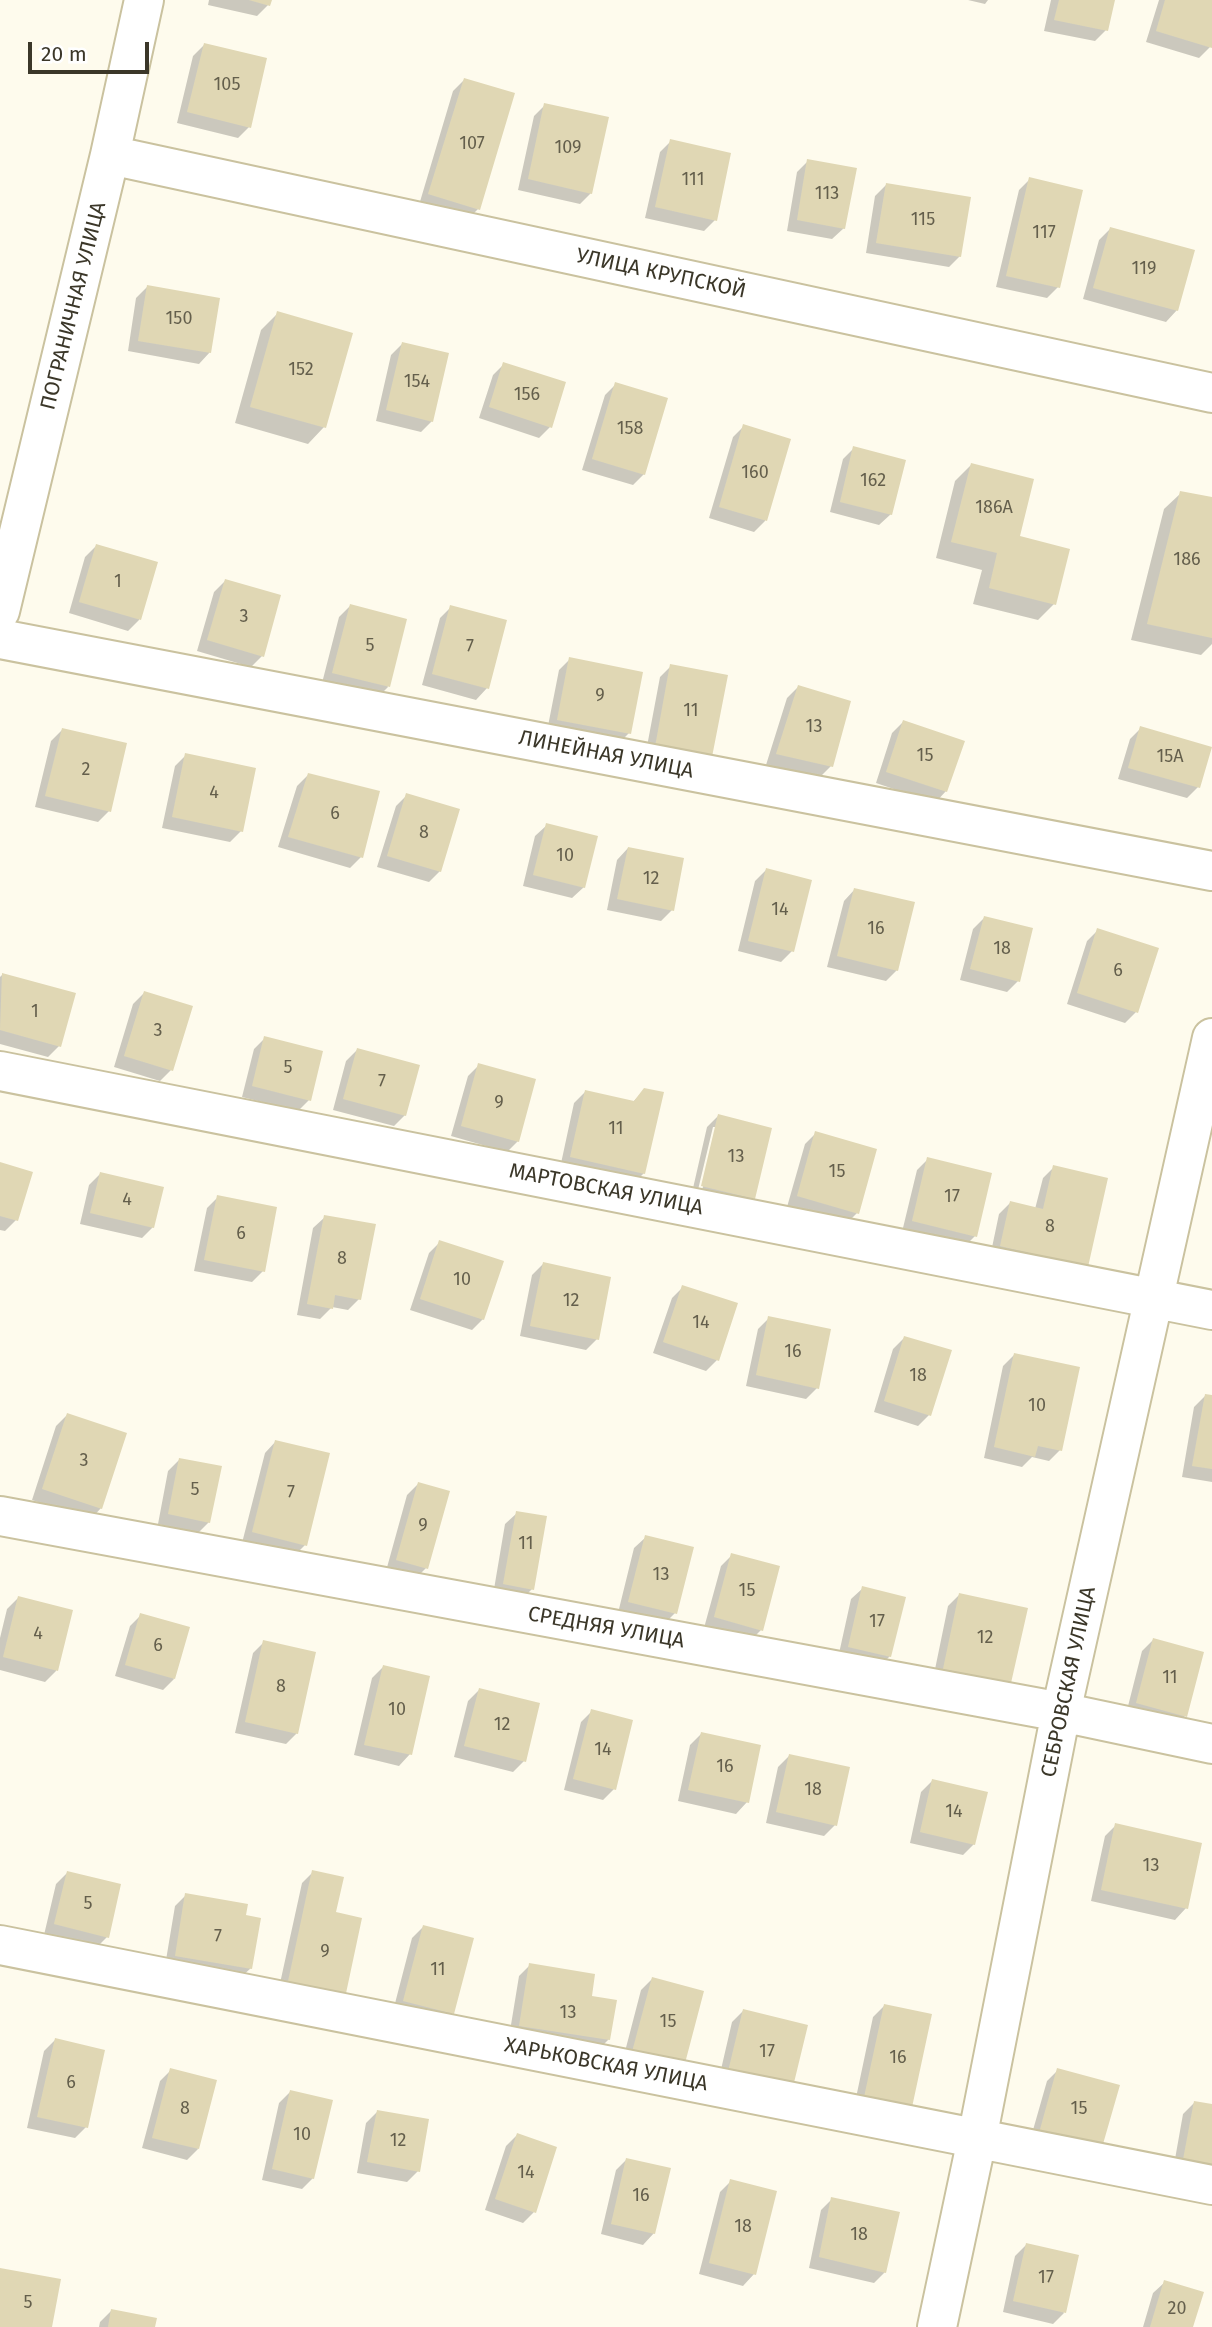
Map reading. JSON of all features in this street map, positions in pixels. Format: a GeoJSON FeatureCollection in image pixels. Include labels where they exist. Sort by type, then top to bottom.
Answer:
{"type":"FeatureCollection","features":[{"type":"Feature","properties":{"kind":"street","name":"ПОГРАНИЧНАЯ УЛИЦА"},"geometry":{"type":"LineString","coordinates":[[0,611],[110,155],[144,0]]}},
{"type":"Feature","properties":{"kind":"street","name":"УЛИЦА КРУПСКОЙ"},"geometry":{"type":"LineString","coordinates":[[110,155],[1212,393]]}},
{"type":"Feature","properties":{"kind":"street","name":"ЛИНЕЙНАЯ УЛИЦА"},"geometry":{"type":"LineString","coordinates":[[0,639],[1212,871]]}},
{"type":"Feature","properties":{"kind":"street","name":"СЕБРОВСКАЯ УЛИЦА"},"geometry":{"type":"LineString","coordinates":[[937,2327],[1061,1712],[1212,1038]]}},
{"type":"Feature","properties":{"kind":"street","name":"МАРТОВСКАЯ УЛИЦА"},"geometry":{"type":"LineString","coordinates":[[0,1071],[1212,1310]]}},
{"type":"Feature","properties":{"kind":"street","name":"СРЕДНЯЯ УЛИЦА"},"geometry":{"type":"LineString","coordinates":[[0,1516],[1061,1712],[1212,1744]]}},
{"type":"Feature","properties":{"kind":"street","name":"ХАРЬКОВСКАЯ УЛИЦА"},"geometry":{"type":"LineString","coordinates":[[0,1945],[1212,2185]]}},
{"type":"Feature","properties":{"kind":"building"},"geometry":{"type":"Polygon","coordinates":[[[249,0],[272,0],[270,6],[249,0]]]}},
{"type":"Feature","properties":{"kind":"building"},"geometry":{"type":"Polygon","coordinates":[[[1059,0],[1115,0],[1108,31],[1054,20],[1059,0]]]}},
{"type":"Feature","properties":{"kind":"building"},"geometry":{"type":"Polygon","coordinates":[[[1165,0],[1212,0],[1212,48],[1156,31],[1165,0]]]}},
{"type":"Feature","properties":{"kind":"building"},"geometry":{"type":"Polygon","coordinates":[[[204,43],[267,58],[251,128],[187,112],[204,43]]]}},
{"type":"Feature","properties":{"kind":"building"},"geometry":{"type":"Polygon","coordinates":[[[464,78],[515,93],[480,210],[428,194],[464,78]]]}},
{"type":"Feature","properties":{"kind":"building"},"geometry":{"type":"Polygon","coordinates":[[[544,103],[609,117],[592,194],[528,179],[544,103]]]}},
{"type":"Feature","properties":{"kind":"building"},"geometry":{"type":"Polygon","coordinates":[[[670,139],[731,153],[717,221],[655,207],[670,139]]]}},
{"type":"Feature","properties":{"kind":"building"},"geometry":{"type":"Polygon","coordinates":[[[807,159],[857,168],[845,229],[797,220],[807,159]]]}},
{"type":"Feature","properties":{"kind":"building"},"geometry":{"type":"Polygon","coordinates":[[[1029,177],[1083,190],[1060,288],[1006,276],[1029,177]]]}},
{"type":"Feature","properties":{"kind":"building"},"geometry":{"type":"Polygon","coordinates":[[[886,183],[971,197],[961,257],[876,243],[886,183]]]}},
{"type":"Feature","properties":{"kind":"building"},"geometry":{"type":"Polygon","coordinates":[[[1110,227],[1195,250],[1178,311],[1093,288],[1110,227]]]}},
{"type":"Feature","properties":{"kind":"building"},"geometry":{"type":"Polygon","coordinates":[[[147,285],[220,298],[211,353],[138,341],[147,285]]]}},
{"type":"Feature","properties":{"kind":"building"},"geometry":{"type":"Polygon","coordinates":[[[277,311],[353,333],[326,428],[250,407],[277,311]]]}},
{"type":"Feature","properties":{"kind":"building"},"geometry":{"type":"Polygon","coordinates":[[[402,342],[449,353],[433,422],[386,410],[402,342]]]}},
{"type":"Feature","properties":{"kind":"building"},"geometry":{"type":"Polygon","coordinates":[[[503,362],[566,382],[552,428],[489,407],[503,362]]]}},
{"type":"Feature","properties":{"kind":"building"},"geometry":{"type":"Polygon","coordinates":[[[615,382],[668,398],[645,475],[592,459],[615,382]]]}},
{"type":"Feature","properties":{"kind":"building"},"geometry":{"type":"Polygon","coordinates":[[[743,424],[791,439],[767,521],[719,507],[743,424]]]}},
{"type":"Feature","properties":{"kind":"building"},"geometry":{"type":"Polygon","coordinates":[[[853,446],[906,460],[892,515],[840,502],[853,446]]]}},
{"type":"Feature","properties":{"kind":"building"},"geometry":{"type":"Polygon","coordinates":[[[971,463],[1034,479],[1020,536],[1070,549],[1056,605],[989,588],[997,553],[951,542],[971,463]]]}},
{"type":"Feature","properties":{"kind":"building"},"geometry":{"type":"Polygon","coordinates":[[[1180,491],[1212,497],[1212,638],[1147,624],[1180,491]]]}},
{"type":"Feature","properties":{"kind":"building"},"geometry":{"type":"Polygon","coordinates":[[[96,544],[158,562],[141,620],[79,602],[96,544]]]}},
{"type":"Feature","properties":{"kind":"building"},"geometry":{"type":"Polygon","coordinates":[[[225,579],[281,595],[264,657],[207,640],[225,579]]]}},
{"type":"Feature","properties":{"kind":"building"},"geometry":{"type":"Polygon","coordinates":[[[350,604],[407,619],[390,687],[332,673],[350,604]]]}},
{"type":"Feature","properties":{"kind":"building"},"geometry":{"type":"Polygon","coordinates":[[[450,605],[507,620],[489,689],[432,674],[450,605]]]}},
{"type":"Feature","properties":{"kind":"building"},"geometry":{"type":"Polygon","coordinates":[[[569,657],[643,672],[631,734],[557,720],[569,657]]]}},
{"type":"Feature","properties":{"kind":"building"},"geometry":{"type":"Polygon","coordinates":[[[670,664],[728,675],[712,757],[655,747],[670,664]]]}},
{"type":"Feature","properties":{"kind":"building"},"geometry":{"type":"Polygon","coordinates":[[[798,685],[851,701],[833,767],[776,754],[798,685]]]}},
{"type":"Feature","properties":{"kind":"building"},"geometry":{"type":"Polygon","coordinates":[[[903,720],[965,741],[947,792],[886,772],[903,720]]]}},
{"type":"Feature","properties":{"kind":"building"},"geometry":{"type":"Polygon","coordinates":[[[1140,726],[1212,747],[1200,788],[1128,768],[1140,726]]]}},
{"type":"Feature","properties":{"kind":"building"},"geometry":{"type":"Polygon","coordinates":[[[62,728],[127,743],[111,812],[45,796],[62,728]]]}},
{"type":"Feature","properties":{"kind":"building"},"geometry":{"type":"Polygon","coordinates":[[[185,753],[256,768],[243,832],[172,817],[185,753]]]}},
{"type":"Feature","properties":{"kind":"building"},"geometry":{"type":"Polygon","coordinates":[[[308,773],[380,791],[363,858],[288,837],[308,773]]]}},
{"type":"Feature","properties":{"kind":"building"},"geometry":{"type":"Polygon","coordinates":[[[406,793],[460,809],[441,872],[387,856],[406,793]]]}},
{"type":"Feature","properties":{"kind":"building"},"geometry":{"type":"Polygon","coordinates":[[[546,823],[598,836],[585,888],[533,875],[546,823]]]}},
{"type":"Feature","properties":{"kind":"building"},"geometry":{"type":"Polygon","coordinates":[[[628,847],[684,858],[674,911],[617,899],[628,847]]]}},
{"type":"Feature","properties":{"kind":"building"},"geometry":{"type":"Polygon","coordinates":[[[766,868],[812,880],[794,952],[748,941],[766,868]]]}},
{"type":"Feature","properties":{"kind":"building"},"geometry":{"type":"Polygon","coordinates":[[[854,888],[915,902],[898,971],[837,956],[854,888]]]}},
{"type":"Feature","properties":{"kind":"building"},"geometry":{"type":"Polygon","coordinates":[[[984,916],[1033,928],[1020,982],[970,969],[984,916]]]}},
{"type":"Feature","properties":{"kind":"building"},"geometry":{"type":"Polygon","coordinates":[[[1097,928],[1159,948],[1138,1013],[1077,993],[1097,928]]]}},
{"type":"Feature","properties":{"kind":"building"},"geometry":{"type":"Polygon","coordinates":[[[2,973],[76,993],[61,1047],[0,1030],[2,973]]]}},
{"type":"Feature","properties":{"kind":"building"},"geometry":{"type":"Polygon","coordinates":[[[144,991],[193,1006],[173,1071],[124,1056],[144,991]]]}},
{"type":"Feature","properties":{"kind":"building"},"geometry":{"type":"Polygon","coordinates":[[[264,1036],[323,1051],[311,1101],[252,1086],[264,1036]]]}},
{"type":"Feature","properties":{"kind":"building"},"geometry":{"type":"Polygon","coordinates":[[[357,1048],[420,1065],[406,1116],[343,1099],[357,1048]]]}},
{"type":"Feature","properties":{"kind":"building"},"geometry":{"type":"Polygon","coordinates":[[[478,1063],[536,1079],[519,1142],[461,1126],[478,1063]]]}},
{"type":"Feature","properties":{"kind":"building"},"geometry":{"type":"Polygon","coordinates":[[[644,1088],[664,1092],[645,1174],[570,1157],[585,1090],[634,1101],[644,1088]]]}},
{"type":"Feature","properties":{"kind":"building"},"geometry":{"type":"Polygon","coordinates":[[[718,1114],[772,1128],[755,1199],[701,1186],[718,1114]]]}},
{"type":"Feature","properties":{"kind":"building"},"geometry":{"type":"Polygon","coordinates":[[[815,1131],[877,1149],[859,1214],[797,1196],[815,1131]]]}},
{"type":"Feature","properties":{"kind":"building"},"geometry":{"type":"Polygon","coordinates":[[[927,1157],[992,1173],[977,1237],[912,1221],[927,1157]]]}},
{"type":"Feature","properties":{"kind":"building"},"geometry":{"type":"Polygon","coordinates":[[[0,1162],[33,1172],[18,1221],[0,1216],[0,1162]]]}},
{"type":"Feature","properties":{"kind":"building"},"geometry":{"type":"Polygon","coordinates":[[[1053,1165],[1108,1178],[1088,1267],[1000,1246],[1010,1201],[1043,1209],[1053,1165]]]}},
{"type":"Feature","properties":{"kind":"building"},"geometry":{"type":"Polygon","coordinates":[[[100,1172],[164,1187],[154,1228],[90,1213],[100,1172]]]}},
{"type":"Feature","properties":{"kind":"building"},"geometry":{"type":"Polygon","coordinates":[[[217,1195],[277,1207],[265,1272],[204,1260],[217,1195]]]}},
{"type":"Feature","properties":{"kind":"building"},"geometry":{"type":"Polygon","coordinates":[[[324,1215],[376,1224],[361,1300],[335,1295],[333,1309],[307,1304],[324,1215]]]}},
{"type":"Feature","properties":{"kind":"building"},"geometry":{"type":"Polygon","coordinates":[[[439,1240],[504,1261],[484,1320],[420,1299],[439,1240]]]}},
{"type":"Feature","properties":{"kind":"building"},"geometry":{"type":"Polygon","coordinates":[[[543,1262],[611,1277],[599,1340],[530,1326],[543,1262]]]}},
{"type":"Feature","properties":{"kind":"building"},"geometry":{"type":"Polygon","coordinates":[[[682,1285],[738,1303],[719,1361],[663,1342],[682,1285]]]}},
{"type":"Feature","properties":{"kind":"building"},"geometry":{"type":"Polygon","coordinates":[[[768,1316],[831,1329],[819,1389],[756,1375],[768,1316]]]}},
{"type":"Feature","properties":{"kind":"building"},"geometry":{"type":"Polygon","coordinates":[[[904,1336],[952,1350],[931,1416],[884,1401],[904,1336]]]}},
{"type":"Feature","properties":{"kind":"building"},"geometry":{"type":"Polygon","coordinates":[[[1014,1353],[1080,1367],[1062,1451],[1038,1446],[1035,1457],[994,1447],[1014,1353]]]}},
{"type":"Feature","properties":{"kind":"building"},"geometry":{"type":"Polygon","coordinates":[[[1205,1394],[1212,1395],[1212,1469],[1192,1466],[1205,1394]]]}},
{"type":"Feature","properties":{"kind":"building"},"geometry":{"type":"Polygon","coordinates":[[[67,1413],[127,1433],[102,1509],[42,1489],[67,1413]]]}},
{"type":"Feature","properties":{"kind":"building"},"geometry":{"type":"Polygon","coordinates":[[[275,1440],[330,1453],[307,1546],[252,1532],[275,1440]]]}},
{"type":"Feature","properties":{"kind":"building"},"geometry":{"type":"Polygon","coordinates":[[[179,1458],[222,1466],[210,1523],[168,1514],[179,1458]]]}},
{"type":"Feature","properties":{"kind":"building"},"geometry":{"type":"Polygon","coordinates":[[[418,1482],[450,1491],[428,1569],[396,1560],[418,1482]]]}},
{"type":"Feature","properties":{"kind":"building"},"geometry":{"type":"Polygon","coordinates":[[[516,1511],[547,1516],[534,1590],[503,1584],[516,1511]]]}},
{"type":"Feature","properties":{"kind":"building"},"geometry":{"type":"Polygon","coordinates":[[[645,1535],[694,1547],[677,1614],[628,1602],[645,1535]]]}},
{"type":"Feature","properties":{"kind":"building"},"geometry":{"type":"Polygon","coordinates":[[[731,1553],[780,1566],[763,1631],[714,1617],[731,1553]]]}},
{"type":"Feature","properties":{"kind":"building"},"geometry":{"type":"Polygon","coordinates":[[[862,1586],[906,1597],[891,1657],[848,1647],[862,1586]]]}},
{"type":"Feature","properties":{"kind":"building"},"geometry":{"type":"Polygon","coordinates":[[[959,1593],[1028,1608],[1011,1683],[943,1669],[959,1593]]]}},
{"type":"Feature","properties":{"kind":"building"},"geometry":{"type":"Polygon","coordinates":[[[18,1596],[73,1610],[58,1671],[3,1657],[18,1596]]]}},
{"type":"Feature","properties":{"kind":"building"},"geometry":{"type":"Polygon","coordinates":[[[140,1613],[190,1627],[175,1679],[125,1665],[140,1613]]]}},
{"type":"Feature","properties":{"kind":"building"},"geometry":{"type":"Polygon","coordinates":[[[1153,1638],[1204,1652],[1187,1717],[1136,1703],[1153,1638]]]}},
{"type":"Feature","properties":{"kind":"building"},"geometry":{"type":"Polygon","coordinates":[[[263,1640],[316,1652],[298,1734],[245,1722],[263,1640]]]}},
{"type":"Feature","properties":{"kind":"building"},"geometry":{"type":"Polygon","coordinates":[[[383,1665],[430,1676],[412,1755],[364,1745],[383,1665]]]}},
{"type":"Feature","properties":{"kind":"building"},"geometry":{"type":"Polygon","coordinates":[[[479,1688],[540,1703],[526,1762],[464,1746],[479,1688]]]}},
{"type":"Feature","properties":{"kind":"building"},"geometry":{"type":"Polygon","coordinates":[[[591,1709],[633,1720],[616,1790],[573,1779],[591,1709]]]}},
{"type":"Feature","properties":{"kind":"building"},"geometry":{"type":"Polygon","coordinates":[[[701,1732],[761,1745],[749,1803],[688,1790],[701,1732]]]}},
{"type":"Feature","properties":{"kind":"building"},"geometry":{"type":"Polygon","coordinates":[[[789,1754],[850,1767],[837,1826],[776,1812],[789,1754]]]}},
{"type":"Feature","properties":{"kind":"building"},"geometry":{"type":"Polygon","coordinates":[[[932,1779],[988,1792],[975,1845],[920,1832],[932,1779]]]}},
{"type":"Feature","properties":{"kind":"building"},"geometry":{"type":"Polygon","coordinates":[[[1115,1823],[1202,1843],[1188,1909],[1101,1890],[1115,1823]]]}},
{"type":"Feature","properties":{"kind":"building"},"geometry":{"type":"Polygon","coordinates":[[[312,1870],[344,1877],[336,1912],[362,1918],[345,1998],[287,1986],[312,1870]]]}},
{"type":"Feature","properties":{"kind":"building"},"geometry":{"type":"Polygon","coordinates":[[[67,1871],[121,1884],[109,1938],[54,1924],[67,1871]]]}},
{"type":"Feature","properties":{"kind":"building"},"geometry":{"type":"Polygon","coordinates":[[[185,1893],[248,1904],[246,1915],[261,1918],[252,1969],[175,1956],[185,1893]]]}},
{"type":"Feature","properties":{"kind":"building"},"geometry":{"type":"Polygon","coordinates":[[[423,1925],[474,1938],[454,2014],[403,2001],[423,1925]]]}},
{"type":"Feature","properties":{"kind":"building"},"geometry":{"type":"Polygon","coordinates":[[[529,1963],[595,1974],[592,1996],[617,2000],[610,2040],[519,2026],[529,1963]]]}},
{"type":"Feature","properties":{"kind":"building"},"geometry":{"type":"Polygon","coordinates":[[[652,1977],[704,1991],[684,2067],[632,2052],[652,1977]]]}},
{"type":"Feature","properties":{"kind":"building"},"geometry":{"type":"Polygon","coordinates":[[[884,2004],[932,2014],[911,2112],[863,2102],[884,2004]]]}},
{"type":"Feature","properties":{"kind":"building"},"geometry":{"type":"Polygon","coordinates":[[[743,2009],[808,2025],[791,2095],[726,2080],[743,2009]]]}},
{"type":"Feature","properties":{"kind":"building"},"geometry":{"type":"Polygon","coordinates":[[[55,2038],[105,2050],[88,2128],[37,2117],[55,2038]]]}},
{"type":"Feature","properties":{"kind":"building"},"geometry":{"type":"Polygon","coordinates":[[[170,2068],[217,2080],[199,2149],[152,2138],[170,2068]]]}},
{"type":"Feature","properties":{"kind":"building"},"geometry":{"type":"Polygon","coordinates":[[[1057,2068],[1120,2085],[1101,2151],[1039,2133],[1057,2068]]]}},
{"type":"Feature","properties":{"kind":"building"},"geometry":{"type":"Polygon","coordinates":[[[290,2090],[333,2100],[314,2179],[272,2169],[290,2090]]]}},
{"type":"Feature","properties":{"kind":"building"},"geometry":{"type":"Polygon","coordinates":[[[1194,2101],[1212,2104],[1212,2171],[1182,2165],[1194,2101]]]}},
{"type":"Feature","properties":{"kind":"building"},"geometry":{"type":"Polygon","coordinates":[[[377,2110],[429,2119],[420,2172],[367,2162],[377,2110]]]}},
{"type":"Feature","properties":{"kind":"building"},"geometry":{"type":"Polygon","coordinates":[[[517,2133],[557,2147],[536,2213],[495,2199],[517,2133]]]}},
{"type":"Feature","properties":{"kind":"building"},"geometry":{"type":"Polygon","coordinates":[[[626,2158],[671,2168],[655,2234],[611,2224],[626,2158]]]}},
{"type":"Feature","properties":{"kind":"building"},"geometry":{"type":"Polygon","coordinates":[[[730,2179],[777,2191],[756,2275],[709,2263],[730,2179]]]}},
{"type":"Feature","properties":{"kind":"building"},"geometry":{"type":"Polygon","coordinates":[[[831,2197],[900,2212],[886,2273],[819,2257],[831,2197]]]}},
{"type":"Feature","properties":{"kind":"building"},"geometry":{"type":"Polygon","coordinates":[[[1026,2243],[1079,2255],[1066,2313],[1013,2301],[1026,2243]]]}},
{"type":"Feature","properties":{"kind":"building"},"geometry":{"type":"Polygon","coordinates":[[[0,2268],[61,2279],[52,2327],[0,2327],[0,2268]]]}},
{"type":"Feature","properties":{"kind":"building"},"geometry":{"type":"Polygon","coordinates":[[[1164,2280],[1204,2292],[1193,2327],[1150,2327],[1164,2280]]]}},
{"type":"Feature","properties":{"kind":"building"},"geometry":{"type":"Polygon","coordinates":[[[111,2309],[157,2318],[155,2327],[108,2327],[111,2309]]]}}]}
